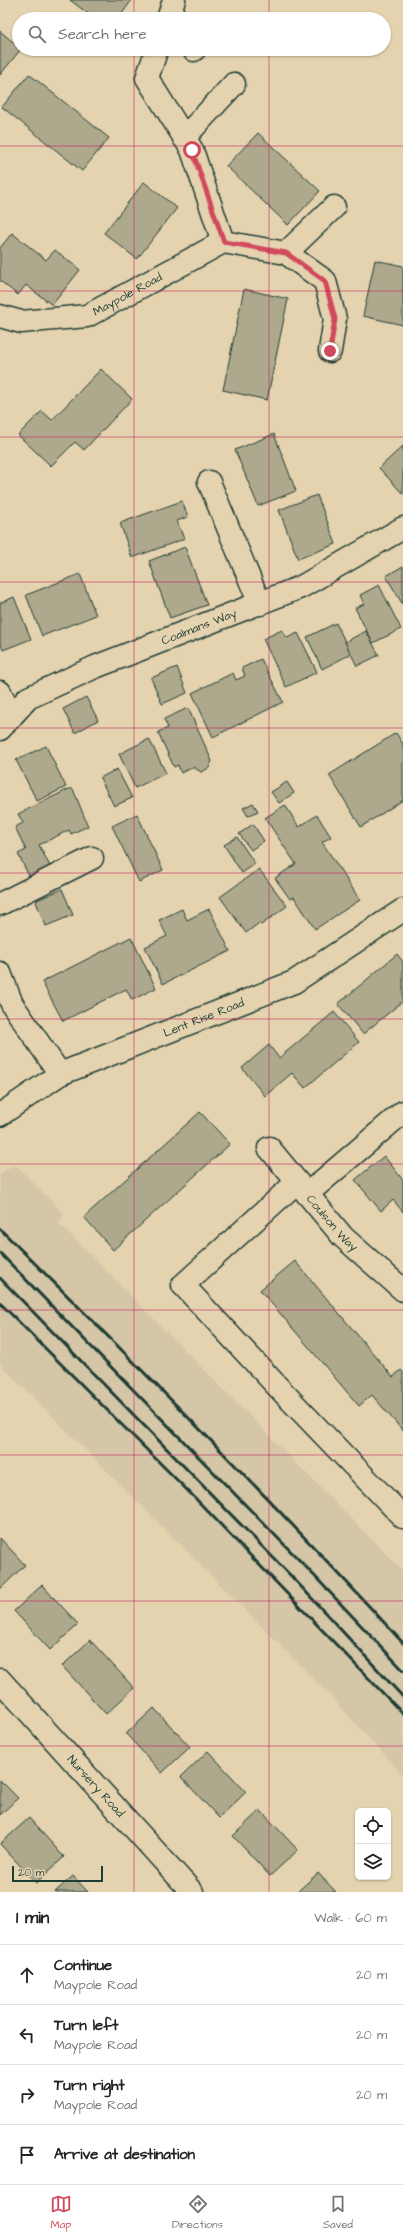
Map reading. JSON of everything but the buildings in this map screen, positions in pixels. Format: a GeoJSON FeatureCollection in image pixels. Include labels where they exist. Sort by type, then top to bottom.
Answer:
{"type":"FeatureCollection","features":[{"type":"Feature","properties":{"kind":"street"},"geometry":{"type":"LineString","coordinates":[[155,56],[147,78],[192,150],[224,242],[286,253],[325,281],[335,319],[330,351]]}},
{"type":"Feature","properties":{"kind":"street"},"geometry":{"type":"LineString","coordinates":[[184,138],[234,84]]}},
{"type":"Feature","properties":{"kind":"street"},"geometry":{"type":"LineString","coordinates":[[286,253],[334,207]]}},
{"type":"Feature","properties":{"kind":"street","name":"Maypole Road"},"geometry":{"type":"LineString","coordinates":[[0,316],[20,322],[87,316],[224,242]]}},
{"type":"Feature","properties":{"kind":"street"},"geometry":{"type":"LineString","coordinates":[[209,482],[260,604]]}},
{"type":"Feature","properties":{"kind":"street","name":"Coalmans Way"},"geometry":{"type":"LineString","coordinates":[[6,723],[28,698],[95,667],[301,588],[403,528]]}},
{"type":"Feature","properties":{"kind":"street"},"geometry":{"type":"LineString","coordinates":[[0,692],[6,723]]}},
{"type":"Feature","properties":{"kind":"street"},"geometry":{"type":"LineString","coordinates":[[0,904],[92,858]]}},
{"type":"Feature","properties":{"kind":"street","name":"Lent Rise Road"},"geometry":{"type":"LineString","coordinates":[[0,1115],[60,1074],[294,982],[403,910]]}},
{"type":"Feature","properties":{"kind":"street"},"geometry":{"type":"LineString","coordinates":[[0,973],[12,1004],[60,1074]]}},
{"type":"Feature","properties":{"kind":"street"},"geometry":{"type":"LineString","coordinates":[[403,1112],[302,1188],[184,1285],[277,1386],[403,1517]]}},
{"type":"Feature","properties":{"kind":"street","name":"Coulson Way"},"geometry":{"type":"LineString","coordinates":[[269,1148],[347,1241],[403,1290]]}},
{"type":"Feature","properties":{"kind":"street","name":"Nursery Road"},"geometry":{"type":"LineString","coordinates":[[0,1680],[192,1892]]}},
{"type":"Feature","properties":{"kind":"shaded area"},"geometry":{"type":"Polygon","coordinates":[[[16,1165],[64,1214],[59,1223],[403,1571],[403,1775],[322,1687],[0,1364],[0,1173],[16,1165]]]}},
{"type":"Feature","properties":{"kind":"railway"},"geometry":{"type":"LineString","coordinates":[[0,1229],[204,1433],[403,1643]]}},
{"type":"Feature","properties":{"kind":"railway"},"geometry":{"type":"LineString","coordinates":[[0,1253],[306,1567],[403,1670]]}},
{"type":"Feature","properties":{"kind":"railway"},"geometry":{"type":"LineString","coordinates":[[0,1278],[294,1579],[403,1697]]}},
{"type":"Feature","properties":{"kind":"railway"},"geometry":{"type":"LineString","coordinates":[[0,1303],[195,1498],[403,1714]]}},
{"type":"Feature","properties":{"kind":"route"},"geometry":{"type":"LineString","coordinates":[[192,150],[224,242],[286,253],[325,281],[335,319],[330,351]]}}]}
